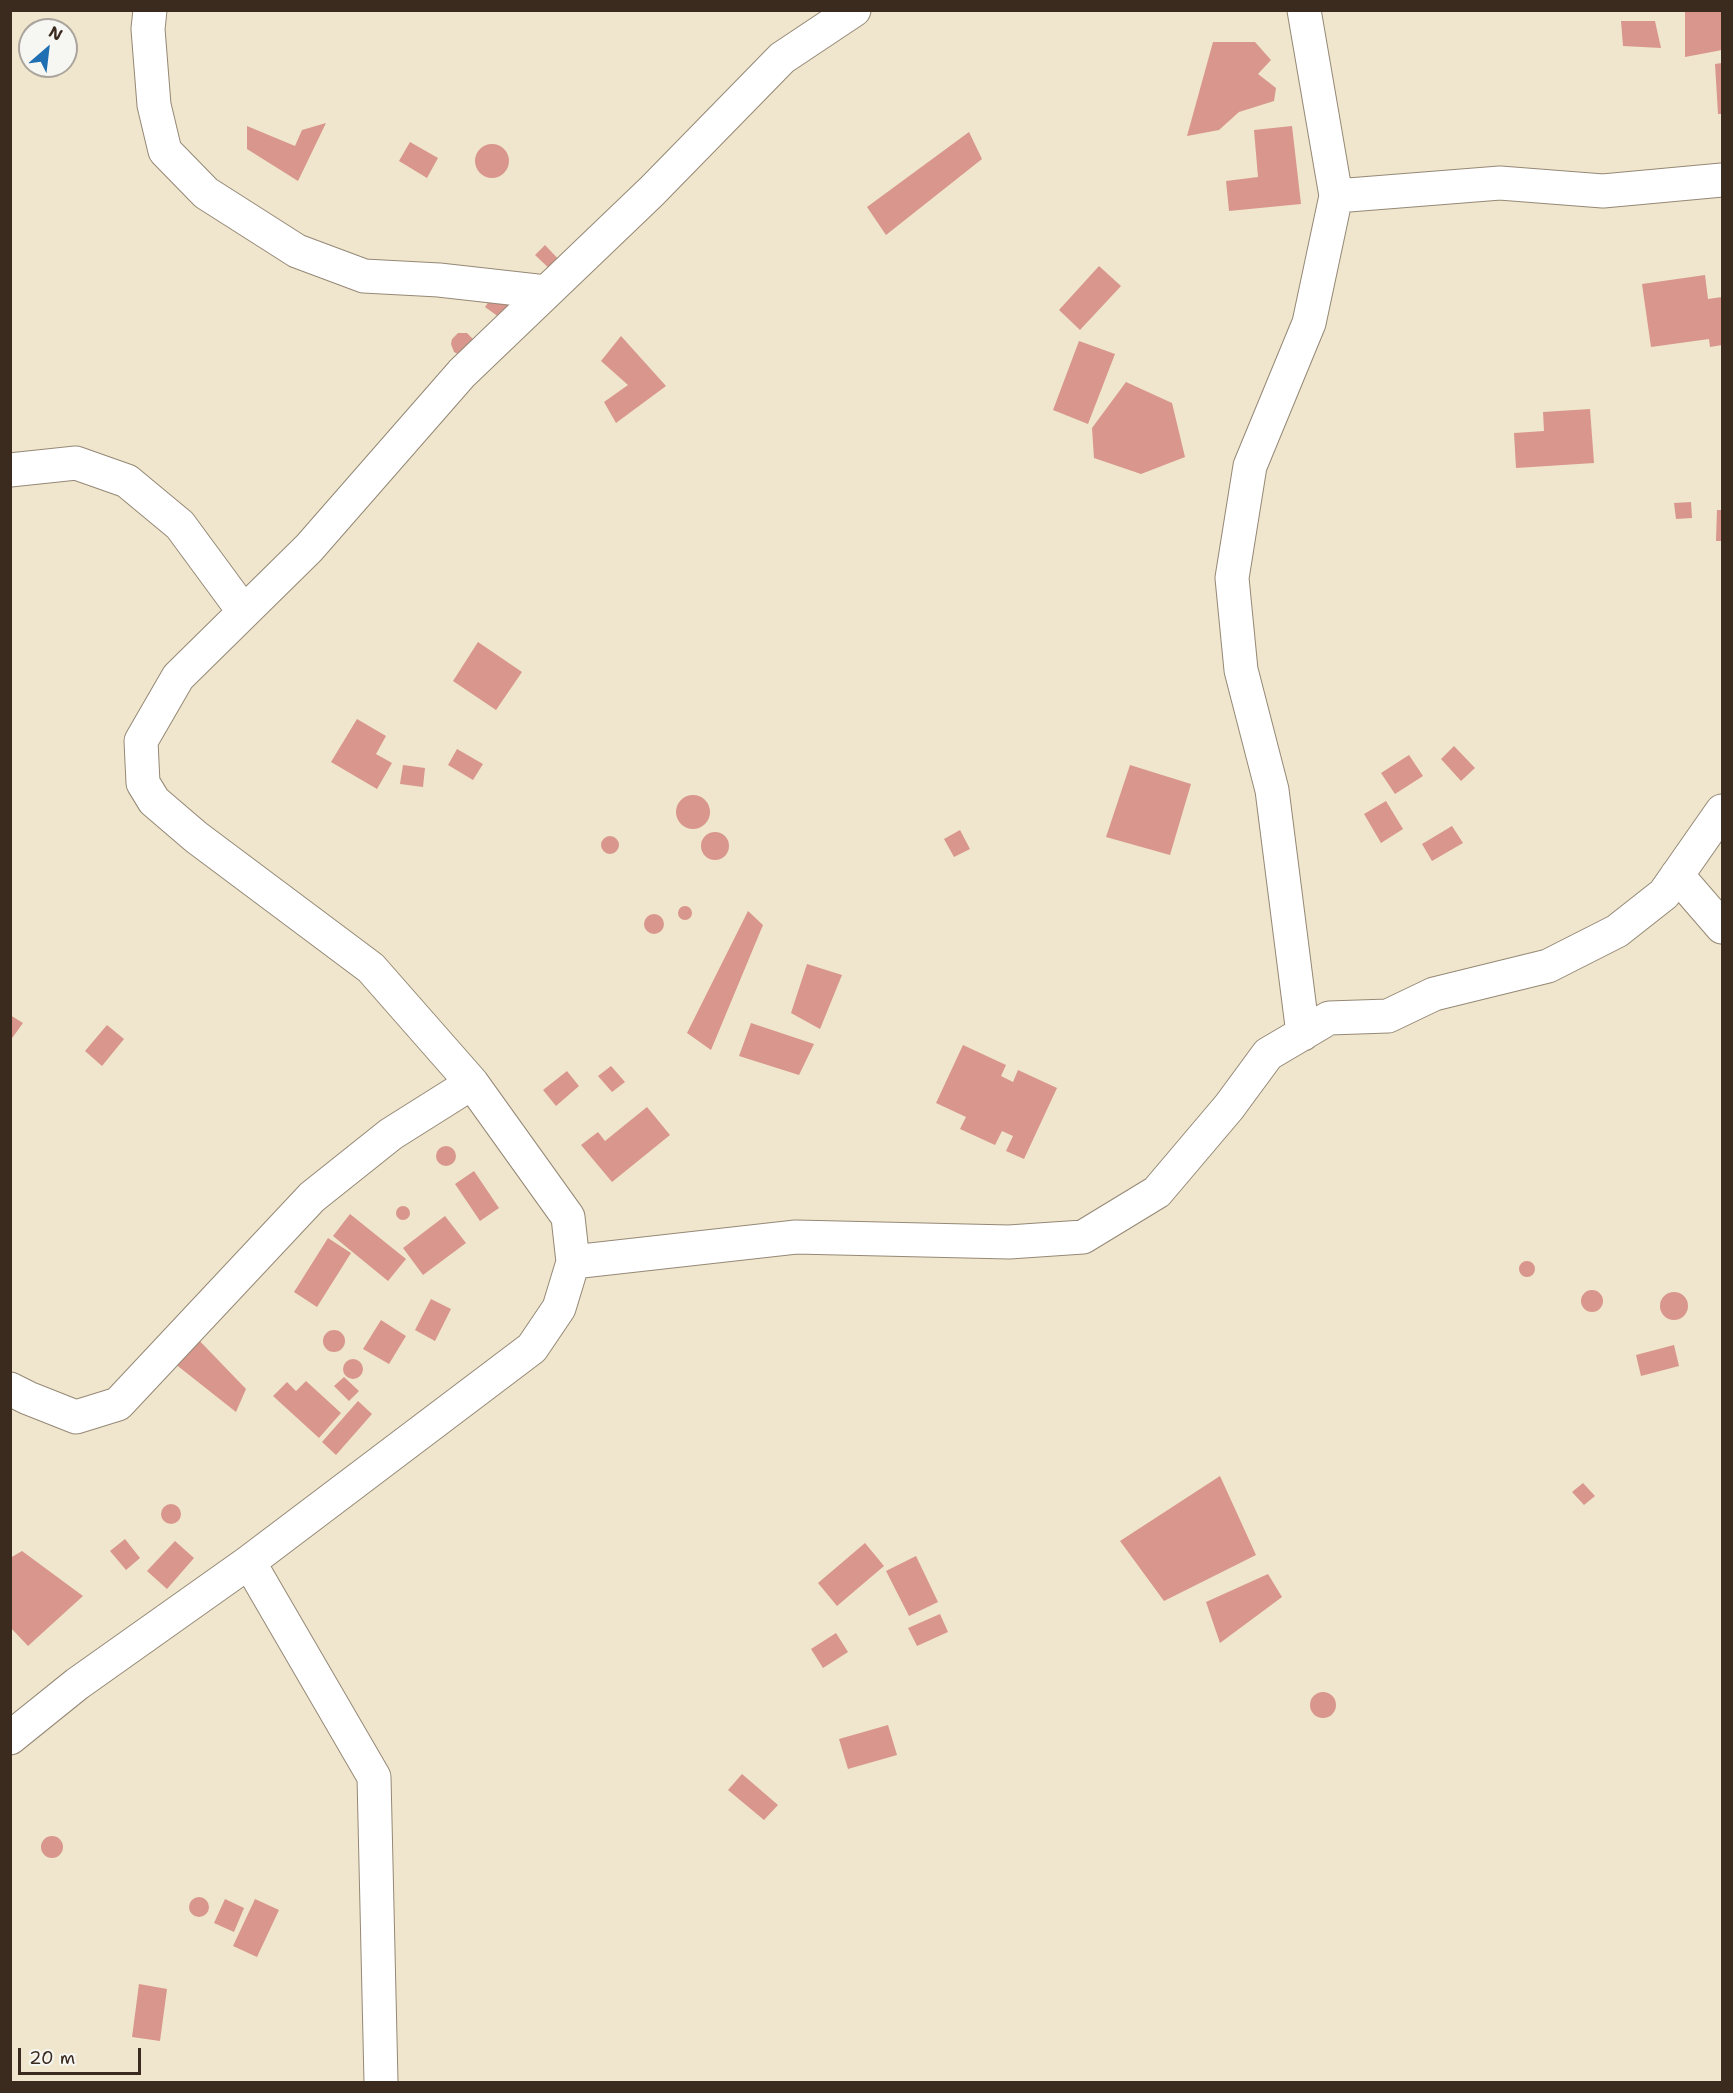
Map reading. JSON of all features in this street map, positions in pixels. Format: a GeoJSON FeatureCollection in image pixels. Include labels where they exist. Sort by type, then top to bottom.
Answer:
{"type":"FeatureCollection","features":[{"type":"Feature","properties":{"kind":"street"},"geometry":{"type":"LineString","coordinates":[[150,10],[148,29],[154,105],[165,151],[206,193],[297,251],[364,276],[439,280],[546,292]]}},
{"type":"Feature","properties":{"kind":"street"},"geometry":{"type":"LineString","coordinates":[[10,1738],[77,1684],[249,1562],[532,1348],[559,1308],[573,1262],[568,1217],[472,1083],[371,968],[196,837],[154,801],[143,783],[141,741],[178,676],[309,548],[462,373],[651,191],[783,58],[854,10]]}},
{"type":"Feature","properties":{"kind":"street"},"geometry":{"type":"LineString","coordinates":[[1303,1034],[1272,790],[1240,670],[1232,579],[1250,466],[1309,323],[1336,196],[1304,10]]}},
{"type":"Feature","properties":{"kind":"street"},"geometry":{"type":"LineString","coordinates":[[1336,196],[1500,183],[1603,191],[1722,180]]}},
{"type":"Feature","properties":{"kind":"street"},"geometry":{"type":"LineString","coordinates":[[10,470],[76,463],[127,481],[180,525],[244,612]]}},
{"type":"Feature","properties":{"kind":"street"},"geometry":{"type":"LineString","coordinates":[[573,1262],[796,1237],[1009,1242],[1083,1237],[1157,1192],[1230,1107],[1268,1054],[1329,1018],[1388,1016],[1434,994],[1548,966],[1617,931],[1664,894],[1722,810]]}},
{"type":"Feature","properties":{"kind":"street"},"geometry":{"type":"LineString","coordinates":[[1677,875],[1722,927]]}},
{"type":"Feature","properties":{"kind":"street"},"geometry":{"type":"LineString","coordinates":[[10,1389],[76,1417],[118,1404],[312,1197],[391,1134],[472,1083]]}},
{"type":"Feature","properties":{"kind":"street"},"geometry":{"type":"LineString","coordinates":[[249,1562],[374,1777],[381,2082]]}},
{"type":"Feature","properties":{"kind":"building"},"geometry":{"type":"Polygon","coordinates":[[[1685,10],[1722,10],[1722,50],[1685,57],[1685,10]]]}},
{"type":"Feature","properties":{"kind":"building"},"geometry":{"type":"Polygon","coordinates":[[[1621,21],[1655,21],[1661,48],[1623,46],[1621,21]]]}},
{"type":"Feature","properties":{"kind":"building"},"geometry":{"type":"Polygon","coordinates":[[[1213,42],[1255,42],[1271,60],[1258,74],[1276,88],[1274,101],[1239,112],[1219,130],[1187,136],[1213,42]]]}},
{"type":"Feature","properties":{"kind":"building"},"geometry":{"type":"Polygon","coordinates":[[[1722,63],[1722,114],[1718,114],[1715,64],[1722,63]]]}},
{"type":"Feature","properties":{"kind":"building"},"geometry":{"type":"Polygon","coordinates":[[[326,123],[298,181],[247,149],[247,126],[295,146],[302,130],[326,123]]]}},
{"type":"Feature","properties":{"kind":"building"},"geometry":{"type":"Polygon","coordinates":[[[1292,126],[1301,204],[1229,211],[1226,181],[1258,177],[1254,130],[1292,126]]]}},
{"type":"Feature","properties":{"kind":"building"},"geometry":{"type":"Polygon","coordinates":[[[969,132],[982,159],[886,235],[867,207],[969,132]]]}},
{"type":"Feature","properties":{"kind":"building"},"geometry":{"type":"Polygon","coordinates":[[[410,142],[438,158],[427,178],[399,161],[410,142]]]}},
{"type":"Feature","properties":{"kind":"building"},"geometry":{"type":"Polygon","coordinates":[[[492,144],[504,149],[509,161],[504,173],[492,178],[480,173],[475,161],[480,149],[492,144]]]}},
{"type":"Feature","properties":{"kind":"building"},"geometry":{"type":"Polygon","coordinates":[[[545,245],[562,263],[553,272],[535,255],[545,245]]]}},
{"type":"Feature","properties":{"kind":"building"},"geometry":{"type":"Polygon","coordinates":[[[1099,266],[1121,286],[1080,330],[1059,310],[1099,266]]]}},
{"type":"Feature","properties":{"kind":"building"},"geometry":{"type":"Polygon","coordinates":[[[1705,275],[1708,299],[1722,297],[1722,345],[1710,347],[1709,339],[1651,347],[1642,284],[1705,275]]]}},
{"type":"Feature","properties":{"kind":"building"},"geometry":{"type":"Polygon","coordinates":[[[499,287],[525,306],[510,325],[485,307],[499,287]]]}},
{"type":"Feature","properties":{"kind":"building"},"geometry":{"type":"Polygon","coordinates":[[[458,333],[467,333],[474,340],[462,356],[454,352],[451,344],[452,339],[458,333]]]}},
{"type":"Feature","properties":{"kind":"building"},"geometry":{"type":"Polygon","coordinates":[[[621,336],[666,386],[616,423],[604,402],[628,385],[601,361],[621,336]]]}},
{"type":"Feature","properties":{"kind":"building"},"geometry":{"type":"Polygon","coordinates":[[[1079,341],[1115,354],[1088,424],[1053,410],[1079,341]]]}},
{"type":"Feature","properties":{"kind":"building"},"geometry":{"type":"Polygon","coordinates":[[[1126,382],[1172,403],[1185,457],[1141,474],[1094,458],[1092,428],[1126,382]]]}},
{"type":"Feature","properties":{"kind":"building"},"geometry":{"type":"Polygon","coordinates":[[[1590,409],[1594,463],[1516,468],[1514,433],[1544,431],[1543,412],[1590,409]]]}},
{"type":"Feature","properties":{"kind":"building"},"geometry":{"type":"Polygon","coordinates":[[[1691,502],[1692,518],[1676,519],[1674,503],[1691,502]]]}},
{"type":"Feature","properties":{"kind":"building"},"geometry":{"type":"Polygon","coordinates":[[[1717,510],[1722,510],[1722,541],[1716,541],[1717,510]]]}},
{"type":"Feature","properties":{"kind":"building"},"geometry":{"type":"Polygon","coordinates":[[[478,642],[522,672],[496,710],[453,681],[478,642]]]}},
{"type":"Feature","properties":{"kind":"building"},"geometry":{"type":"Polygon","coordinates":[[[357,719],[386,736],[376,754],[392,763],[377,789],[331,762],[357,719]]]}},
{"type":"Feature","properties":{"kind":"building"},"geometry":{"type":"Polygon","coordinates":[[[1454,746],[1475,768],[1461,781],[1441,759],[1454,746]]]}},
{"type":"Feature","properties":{"kind":"building"},"geometry":{"type":"Polygon","coordinates":[[[457,749],[483,764],[473,780],[448,765],[457,749]]]}},
{"type":"Feature","properties":{"kind":"building"},"geometry":{"type":"Polygon","coordinates":[[[1409,755],[1423,776],[1395,794],[1381,773],[1409,755]]]}},
{"type":"Feature","properties":{"kind":"building"},"geometry":{"type":"Polygon","coordinates":[[[403,765],[425,768],[423,787],[400,784],[403,765]]]}},
{"type":"Feature","properties":{"kind":"building"},"geometry":{"type":"Polygon","coordinates":[[[1130,765],[1191,784],[1170,855],[1106,837],[1130,765]]]}},
{"type":"Feature","properties":{"kind":"building"},"geometry":{"type":"Polygon","coordinates":[[[693,795],[705,800],[710,812],[705,824],[693,829],[681,824],[676,812],[681,800],[693,795]]]}},
{"type":"Feature","properties":{"kind":"building"},"geometry":{"type":"Polygon","coordinates":[[[1386,801],[1403,829],[1381,843],[1364,814],[1386,801]]]}},
{"type":"Feature","properties":{"kind":"building"},"geometry":{"type":"Polygon","coordinates":[[[1452,826],[1463,843],[1432,861],[1422,844],[1452,826]]]}},
{"type":"Feature","properties":{"kind":"building"},"geometry":{"type":"Polygon","coordinates":[[[960,830],[970,849],[954,857],[944,839],[960,830]]]}},
{"type":"Feature","properties":{"kind":"building"},"geometry":{"type":"Polygon","coordinates":[[[715,832],[725,836],[729,846],[725,856],[715,860],[705,856],[701,846],[705,836],[715,832]]]}},
{"type":"Feature","properties":{"kind":"building"},"geometry":{"type":"Polygon","coordinates":[[[610,836],[616,839],[619,845],[616,851],[610,854],[604,851],[601,845],[604,839],[610,836]]]}},
{"type":"Feature","properties":{"kind":"building"},"geometry":{"type":"Polygon","coordinates":[[[685,906],[690,908],[692,913],[690,918],[685,920],[680,918],[678,913],[680,908],[685,906]]]}},
{"type":"Feature","properties":{"kind":"building"},"geometry":{"type":"Polygon","coordinates":[[[748,911],[763,925],[711,1050],[687,1033],[748,911]]]}},
{"type":"Feature","properties":{"kind":"building"},"geometry":{"type":"Polygon","coordinates":[[[654,914],[661,917],[664,924],[661,931],[654,934],[647,931],[644,924],[647,917],[654,914]]]}},
{"type":"Feature","properties":{"kind":"building"},"geometry":{"type":"Polygon","coordinates":[[[807,964],[842,975],[820,1029],[791,1013],[807,964]]]}},
{"type":"Feature","properties":{"kind":"building"},"geometry":{"type":"Polygon","coordinates":[[[10,1015],[23,1023],[10,1041],[10,1015]]]}},
{"type":"Feature","properties":{"kind":"building"},"geometry":{"type":"Polygon","coordinates":[[[751,1023],[814,1044],[799,1075],[739,1056],[751,1023]]]}},
{"type":"Feature","properties":{"kind":"building"},"geometry":{"type":"Polygon","coordinates":[[[107,1025],[124,1039],[102,1066],[85,1051],[107,1025]]]}},
{"type":"Feature","properties":{"kind":"building"},"geometry":{"type":"Polygon","coordinates":[[[963,1045],[1006,1065],[1001,1076],[1013,1082],[1018,1070],[1057,1088],[1024,1159],[1006,1151],[1013,1136],[1002,1131],[995,1145],[960,1129],[966,1117],[936,1103],[963,1045]]]}},
{"type":"Feature","properties":{"kind":"building"},"geometry":{"type":"Polygon","coordinates":[[[611,1066],[625,1082],[612,1092],[598,1076],[611,1066]]]}},
{"type":"Feature","properties":{"kind":"building"},"geometry":{"type":"Polygon","coordinates":[[[567,1071],[579,1086],[556,1106],[543,1090],[567,1071]]]}},
{"type":"Feature","properties":{"kind":"building"},"geometry":{"type":"Polygon","coordinates":[[[647,1107],[670,1135],[612,1182],[581,1145],[598,1132],[605,1141],[647,1107]]]}},
{"type":"Feature","properties":{"kind":"building"},"geometry":{"type":"Polygon","coordinates":[[[446,1146],[453,1149],[456,1156],[453,1163],[446,1166],[439,1163],[436,1156],[439,1149],[446,1146]]]}},
{"type":"Feature","properties":{"kind":"building"},"geometry":{"type":"Polygon","coordinates":[[[474,1171],[499,1208],[480,1221],[455,1184],[474,1171]]]}},
{"type":"Feature","properties":{"kind":"building"},"geometry":{"type":"Polygon","coordinates":[[[403,1206],[408,1208],[410,1213],[408,1218],[403,1220],[398,1218],[396,1213],[398,1208],[403,1206]]]}},
{"type":"Feature","properties":{"kind":"building"},"geometry":{"type":"Polygon","coordinates":[[[350,1214],[406,1259],[388,1281],[333,1236],[350,1214]]]}},
{"type":"Feature","properties":{"kind":"building"},"geometry":{"type":"Polygon","coordinates":[[[445,1216],[466,1243],[423,1275],[403,1248],[445,1216]]]}},
{"type":"Feature","properties":{"kind":"building"},"geometry":{"type":"Polygon","coordinates":[[[328,1238],[351,1253],[317,1307],[294,1292],[328,1238]]]}},
{"type":"Feature","properties":{"kind":"building"},"geometry":{"type":"Polygon","coordinates":[[[1524,1261],[1530,1261],[1535,1269],[1533,1275],[1524,1277],[1519,1272],[1519,1266],[1524,1261]]]}},
{"type":"Feature","properties":{"kind":"building"},"geometry":{"type":"Polygon","coordinates":[[[1592,1290],[1600,1293],[1603,1301],[1600,1309],[1592,1312],[1584,1309],[1581,1301],[1584,1293],[1592,1290]]]}},
{"type":"Feature","properties":{"kind":"building"},"geometry":{"type":"Polygon","coordinates":[[[1674,1292],[1684,1296],[1688,1306],[1684,1316],[1674,1320],[1664,1316],[1660,1306],[1664,1296],[1674,1292]]]}},
{"type":"Feature","properties":{"kind":"building"},"geometry":{"type":"Polygon","coordinates":[[[431,1299],[451,1309],[435,1341],[415,1330],[431,1299]]]}},
{"type":"Feature","properties":{"kind":"building"},"geometry":{"type":"Polygon","coordinates":[[[381,1320],[406,1336],[389,1364],[363,1349],[381,1320]]]}},
{"type":"Feature","properties":{"kind":"building"},"geometry":{"type":"Polygon","coordinates":[[[334,1330],[342,1333],[345,1341],[342,1349],[334,1352],[326,1349],[323,1341],[326,1333],[334,1330]]]}},
{"type":"Feature","properties":{"kind":"building"},"geometry":{"type":"Polygon","coordinates":[[[193,1334],[246,1389],[236,1412],[174,1363],[193,1334]]]}},
{"type":"Feature","properties":{"kind":"building"},"geometry":{"type":"Polygon","coordinates":[[[1674,1345],[1679,1366],[1641,1376],[1636,1355],[1674,1345]]]}},
{"type":"Feature","properties":{"kind":"building"},"geometry":{"type":"Polygon","coordinates":[[[353,1359],[360,1362],[363,1369],[360,1376],[353,1379],[346,1376],[343,1369],[346,1362],[353,1359]]]}},
{"type":"Feature","properties":{"kind":"building"},"geometry":{"type":"Polygon","coordinates":[[[344,1377],[359,1391],[349,1401],[334,1386],[344,1377]]]}},
{"type":"Feature","properties":{"kind":"building"},"geometry":{"type":"Polygon","coordinates":[[[306,1381],[341,1413],[319,1438],[273,1396],[287,1382],[296,1391],[306,1381]]]}},
{"type":"Feature","properties":{"kind":"building"},"geometry":{"type":"Polygon","coordinates":[[[358,1401],[372,1414],[336,1455],[322,1442],[358,1401]]]}},
{"type":"Feature","properties":{"kind":"building"},"geometry":{"type":"Polygon","coordinates":[[[1220,1476],[1256,1555],[1164,1601],[1120,1541],[1220,1476]]]}},
{"type":"Feature","properties":{"kind":"building"},"geometry":{"type":"Polygon","coordinates":[[[1583,1483],[1595,1496],[1584,1505],[1572,1492],[1583,1483]]]}},
{"type":"Feature","properties":{"kind":"building"},"geometry":{"type":"Polygon","coordinates":[[[171,1504],[178,1507],[181,1514],[178,1521],[171,1524],[164,1521],[161,1514],[164,1507],[171,1504]]]}},
{"type":"Feature","properties":{"kind":"building"},"geometry":{"type":"Polygon","coordinates":[[[125,1539],[140,1558],[126,1570],[110,1551],[125,1539]]]}},
{"type":"Feature","properties":{"kind":"building"},"geometry":{"type":"Polygon","coordinates":[[[175,1541],[194,1558],[167,1589],[147,1571],[175,1541]]]}},
{"type":"Feature","properties":{"kind":"building"},"geometry":{"type":"Polygon","coordinates":[[[865,1543],[884,1566],[837,1606],[818,1583],[865,1543]]]}},
{"type":"Feature","properties":{"kind":"building"},"geometry":{"type":"Polygon","coordinates":[[[22,1551],[83,1596],[28,1646],[10,1627],[10,1558],[22,1551]]]}},
{"type":"Feature","properties":{"kind":"building"},"geometry":{"type":"Polygon","coordinates":[[[916,1556],[938,1602],[909,1616],[886,1571],[916,1556]]]}},
{"type":"Feature","properties":{"kind":"building"},"geometry":{"type":"Polygon","coordinates":[[[1268,1574],[1282,1597],[1220,1643],[1206,1602],[1268,1574]]]}},
{"type":"Feature","properties":{"kind":"building"},"geometry":{"type":"Polygon","coordinates":[[[940,1614],[948,1632],[917,1646],[908,1628],[940,1614]]]}},
{"type":"Feature","properties":{"kind":"building"},"geometry":{"type":"Polygon","coordinates":[[[836,1633],[848,1652],[823,1668],[811,1649],[836,1633]]]}},
{"type":"Feature","properties":{"kind":"building"},"geometry":{"type":"Polygon","coordinates":[[[1323,1692],[1332,1696],[1336,1705],[1332,1714],[1323,1718],[1314,1714],[1310,1705],[1314,1696],[1323,1692]]]}},
{"type":"Feature","properties":{"kind":"building"},"geometry":{"type":"Polygon","coordinates":[[[888,1725],[897,1755],[848,1769],[839,1739],[888,1725]]]}},
{"type":"Feature","properties":{"kind":"building"},"geometry":{"type":"Polygon","coordinates":[[[742,1774],[778,1805],[764,1820],[728,1790],[742,1774]]]}},
{"type":"Feature","properties":{"kind":"building"},"geometry":{"type":"Polygon","coordinates":[[[52,1836],[60,1839],[63,1847],[60,1855],[52,1858],[44,1855],[41,1847],[44,1839],[52,1836]]]}},
{"type":"Feature","properties":{"kind":"building"},"geometry":{"type":"Polygon","coordinates":[[[199,1897],[206,1900],[209,1907],[206,1914],[199,1917],[192,1914],[189,1907],[192,1900],[199,1897]]]}},
{"type":"Feature","properties":{"kind":"building"},"geometry":{"type":"Polygon","coordinates":[[[225,1899],[244,1908],[234,1932],[214,1923],[225,1899]]]}},
{"type":"Feature","properties":{"kind":"building"},"geometry":{"type":"Polygon","coordinates":[[[255,1899],[279,1910],[257,1957],[233,1946],[255,1899]]]}},
{"type":"Feature","properties":{"kind":"building"},"geometry":{"type":"Polygon","coordinates":[[[139,1984],[167,1989],[160,2041],[132,2037],[139,1984]]]}}]}
